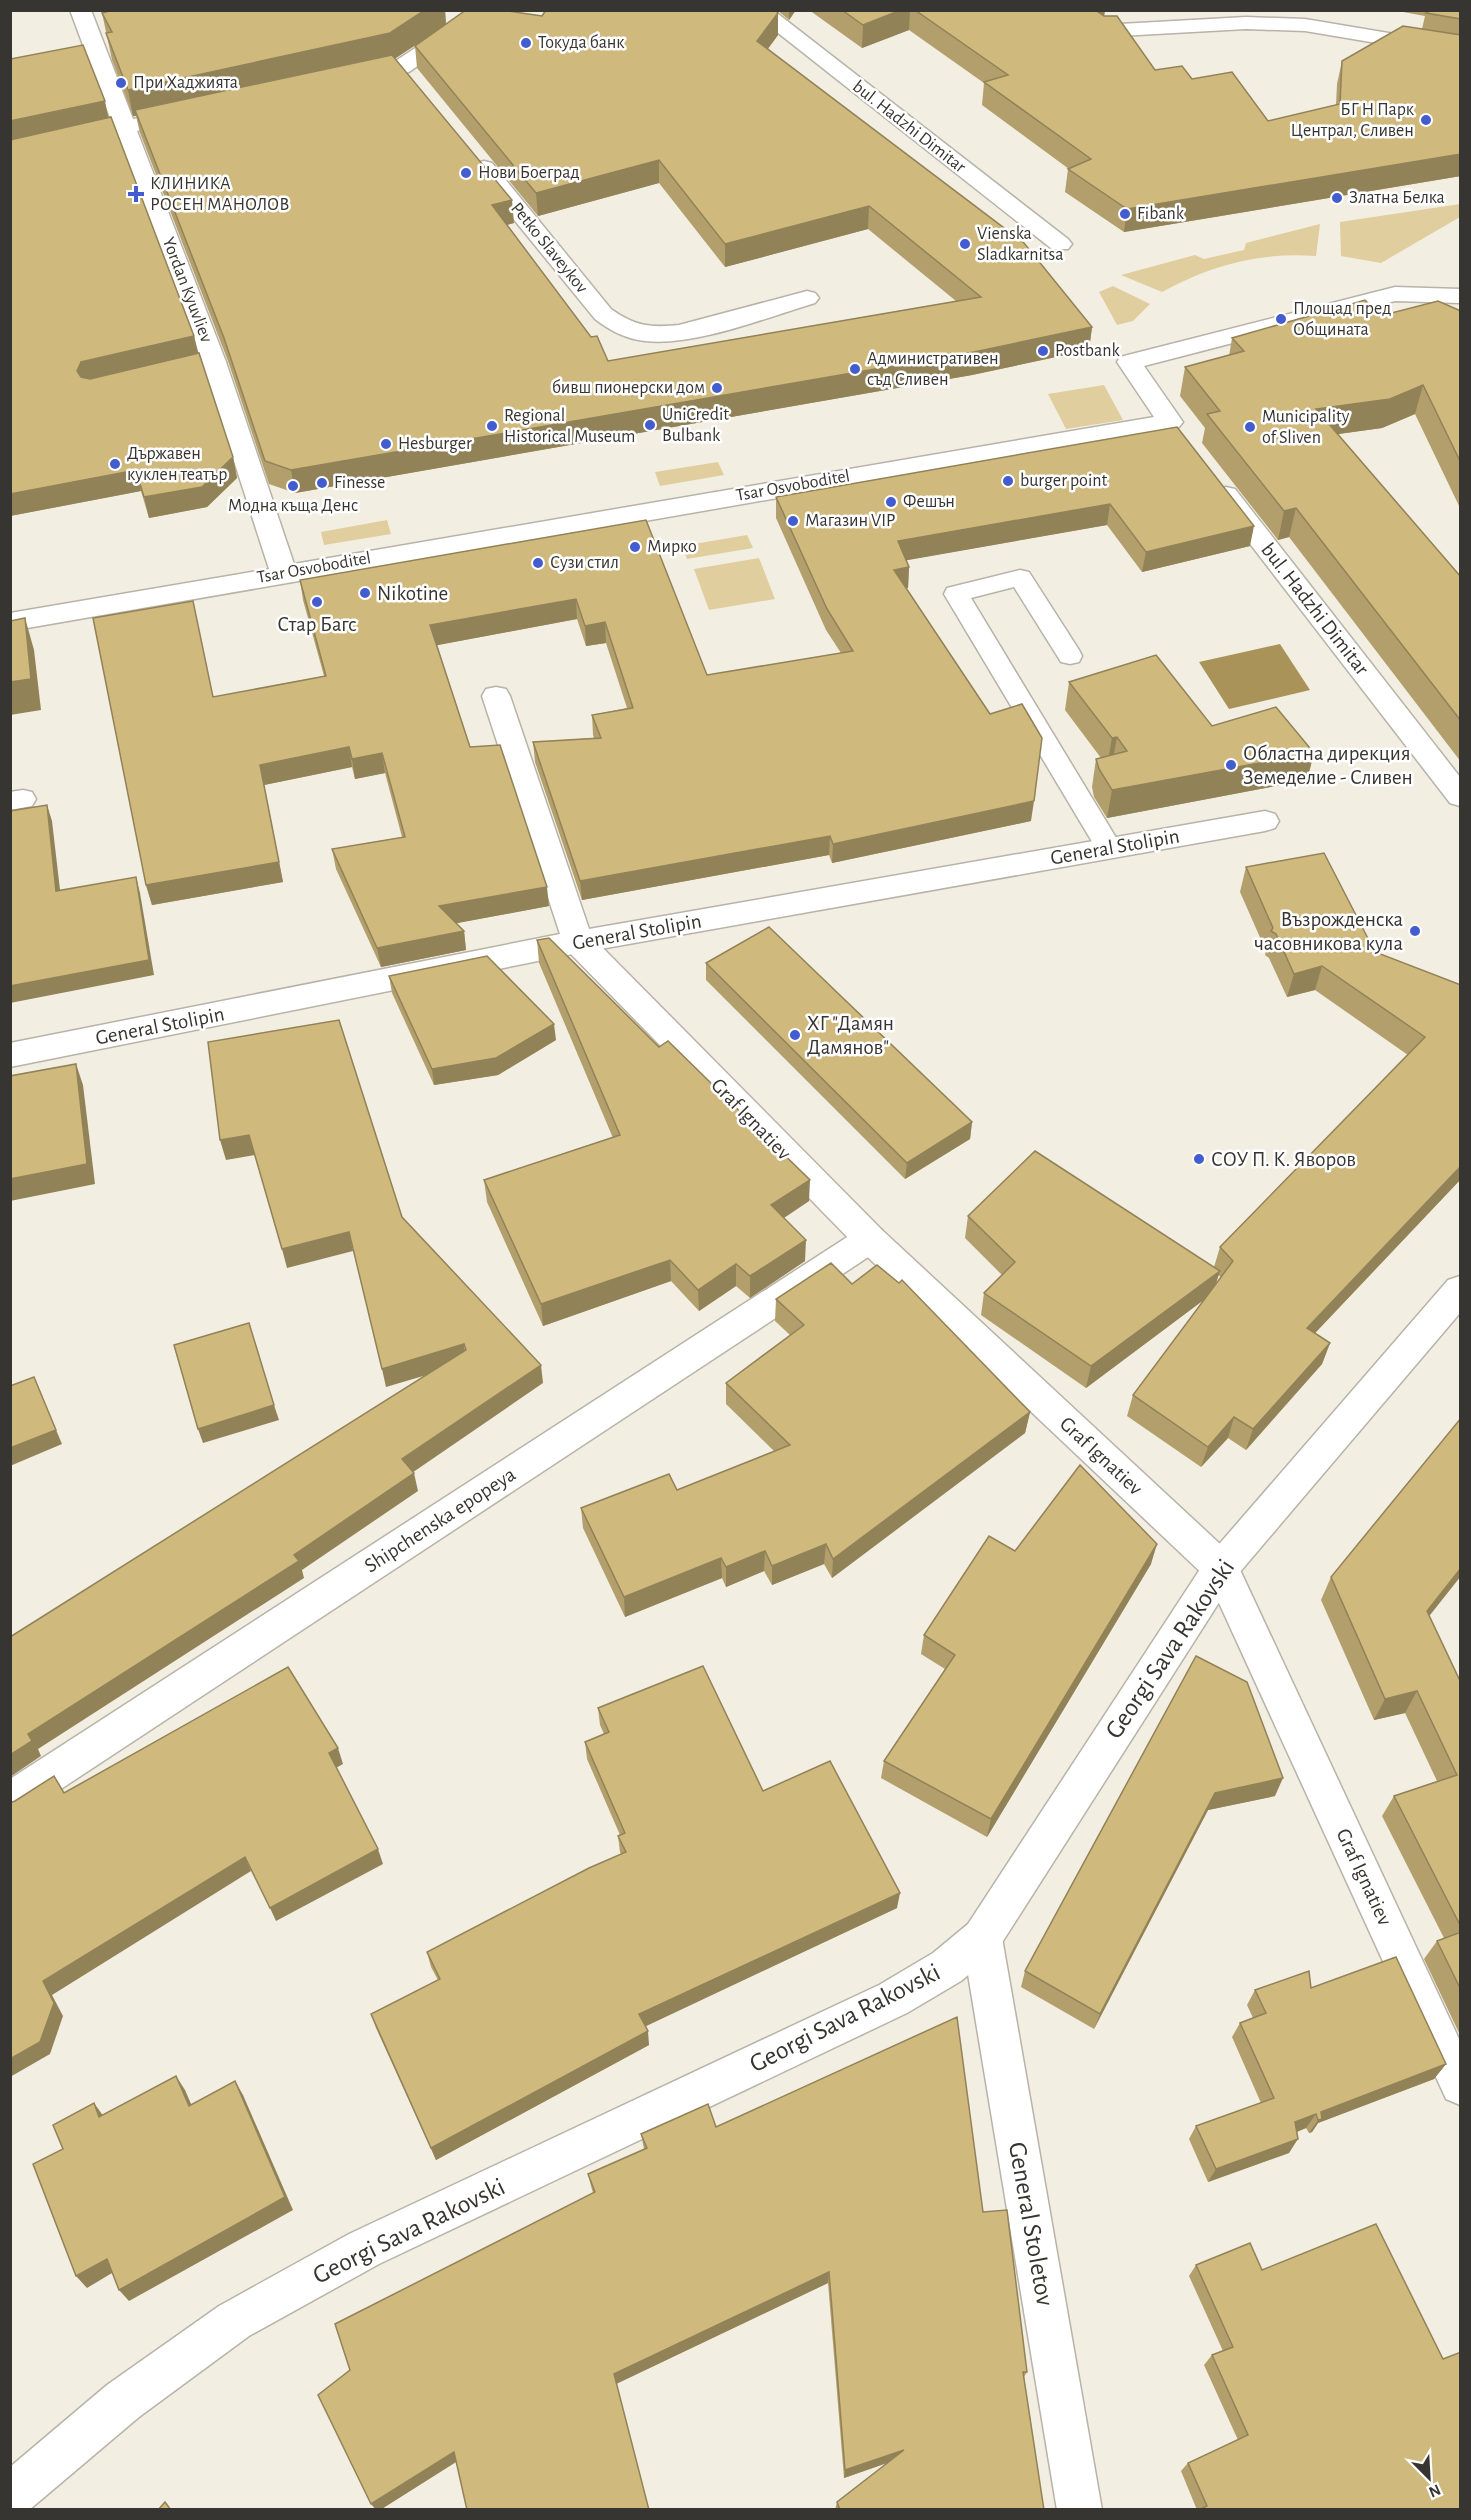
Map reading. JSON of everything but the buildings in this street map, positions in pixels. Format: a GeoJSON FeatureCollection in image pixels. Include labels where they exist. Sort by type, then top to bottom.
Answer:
{"type":"FeatureCollection","features":[{"type":"Feature","properties":{"kind":"street","name":"Yordan Kyuvliev"},"geometry":{"type":"LineString","coordinates":[[80,10],[126,127],[203,365],[284,574]]}},
{"type":"Feature","properties":{"kind":"street"},"geometry":{"type":"LineString","coordinates":[[332,82],[401,67],[488,10]]}},
{"type":"Feature","properties":{"kind":"street","name":"bul. Hadzhi Dimitar"},"geometry":{"type":"LineString","coordinates":[[759,10],[1060,244]]}},
{"type":"Feature","properties":{"kind":"street"},"geometry":{"type":"LineString","coordinates":[[401,67],[416,85]]}},
{"type":"Feature","properties":{"kind":"street"},"geometry":{"type":"LineString","coordinates":[[10,152],[206,110]]}},
{"type":"Feature","properties":{"kind":"street","name":"Petko Slaveykov"},"geometry":{"type":"LineString","coordinates":[[468,149],[603,314],[619,326],[646,335],[683,332],[807,298]]}},
{"type":"Feature","properties":{"kind":"street","name":"Tsar Osvoboditel"},"geometry":{"type":"LineString","coordinates":[[10,622],[284,574],[1177,431],[1129,362],[1395,294],[1461,296]]}},
{"type":"Feature","properties":{"kind":"street","name":"bul. Hadzhi Dimitar"},"geometry":{"type":"LineString","coordinates":[[1211,476],[1461,796]]}},
{"type":"Feature","properties":{"kind":"street"},"geometry":{"type":"LineString","coordinates":[[496,696],[578,942]]}},
{"type":"Feature","properties":{"kind":"street","name":"General Stolipin"},"geometry":{"type":"LineString","coordinates":[[10,1055],[578,942],[1265,821]]}},
{"type":"Feature","properties":{"kind":"street","name":"Graf Ignatiev"},"geometry":{"type":"LineString","coordinates":[[578,942],[870,1239],[1221,1568],[1461,2085]]}},
{"type":"Feature","properties":{"kind":"street","name":"Shipchenska epopeya"},"geometry":{"type":"LineString","coordinates":[[10,1801],[870,1239]]}},
{"type":"Feature","properties":{"kind":"street","name":"Georgi Sava Rakovski"},"geometry":{"type":"LineString","coordinates":[[10,2496],[123,2401],[234,2321],[364,2249],[893,1999],[947,1967],[982,1938],[1221,1568],[1461,1290]]}},
{"type":"Feature","properties":{"kind":"street","name":"General Stoletov"},"geometry":{"type":"LineString","coordinates":[[982,1938],[1080,2510]]}},
{"type":"Feature","properties":{"kind":"lane"},"geometry":{"type":"LineString","coordinates":[[1102,31],[1246,23],[1305,25],[1461,51]]}},
{"type":"Feature","properties":{"kind":"lane"},"geometry":{"type":"LineString","coordinates":[[1070,656],[1020,578],[956,594],[1109,848]]}},
{"type":"Feature","properties":{"kind":"shaded area"},"geometry":{"type":"Polygon","coordinates":[[[1460,204],[1460,217],[1381,263],[1341,256],[1340,222],[1460,204]]]}},
{"type":"Feature","properties":{"kind":"shaded area"},"geometry":{"type":"Polygon","coordinates":[[[1320,224],[1316,256],[1275,256],[1236,262],[1199,274],[1162,292],[1121,275],[1195,255],[1204,259],[1244,250],[1246,243],[1320,224]]]}},
{"type":"Feature","properties":{"kind":"shaded area"},"geometry":{"type":"Polygon","coordinates":[[[1113,286],[1150,304],[1133,321],[1117,325],[1099,292],[1113,286]]]}},
{"type":"Feature","properties":{"kind":"shaded area"},"geometry":{"type":"Polygon","coordinates":[[[1104,385],[1123,420],[1066,429],[1048,394],[1104,385]]]}},
{"type":"Feature","properties":{"kind":"shaded area"},"geometry":{"type":"Polygon","coordinates":[[[718,462],[724,475],[660,486],[655,472],[718,462]]]}},
{"type":"Feature","properties":{"kind":"shaded area"},"geometry":{"type":"Polygon","coordinates":[[[387,520],[391,534],[324,545],[321,532],[387,520]]]}},
{"type":"Feature","properties":{"kind":"shaded area"},"geometry":{"type":"Polygon","coordinates":[[[747,535],[753,548],[687,559],[682,546],[747,535]]]}},
{"type":"Feature","properties":{"kind":"shaded area"},"geometry":{"type":"Polygon","coordinates":[[[759,558],[775,599],[709,610],[694,569],[759,558]]]}},
{"type":"Feature","properties":{"kind":"shaded area"},"geometry":{"type":"Polygon","coordinates":[[[1280,644],[1310,690],[1229,709],[1199,662],[1280,644]]]}},
{"type":"Feature","properties":{"kind":"place","name":"Токуда банк"},"geometry":{"type":"Point","coordinates":[526,43]}},
{"type":"Feature","properties":{"kind":"place","name":"При Хаджията"},"geometry":{"type":"Point","coordinates":[121,83]}},
{"type":"Feature","properties":{"kind":"place","name":"БГ H Парк Централ, Сливен"},"geometry":{"type":"Point","coordinates":[1426,120]}},
{"type":"Feature","properties":{"kind":"place","name":"Нови Боеград"},"geometry":{"type":"Point","coordinates":[466,173]}},
{"type":"Feature","properties":{"kind":"place","name":"КЛИНИКА РОСЕН МАНОЛОВ"},"geometry":{"type":"Point","coordinates":[136,194]}},
{"type":"Feature","properties":{"kind":"place","name":"Златна Белка"},"geometry":{"type":"Point","coordinates":[1337,198]}},
{"type":"Feature","properties":{"kind":"place","name":"Fibank"},"geometry":{"type":"Point","coordinates":[1125,214]}},
{"type":"Feature","properties":{"kind":"place","name":"Vienska Sladkarnitsa"},"geometry":{"type":"Point","coordinates":[965,244]}},
{"type":"Feature","properties":{"kind":"place","name":"Площад пред Общината"},"geometry":{"type":"Point","coordinates":[1281,319]}},
{"type":"Feature","properties":{"kind":"place","name":"Postbank"},"geometry":{"type":"Point","coordinates":[1043,351]}},
{"type":"Feature","properties":{"kind":"place","name":"Административен съд Сливен"},"geometry":{"type":"Point","coordinates":[855,369]}},
{"type":"Feature","properties":{"kind":"place","name":"бивш пионерски дом"},"geometry":{"type":"Point","coordinates":[717,388]}},
{"type":"Feature","properties":{"kind":"place","name":"UniCredit Bulbank"},"geometry":{"type":"Point","coordinates":[650,425]}},
{"type":"Feature","properties":{"kind":"place","name":"Regional Historical Museum"},"geometry":{"type":"Point","coordinates":[492,426]}},
{"type":"Feature","properties":{"kind":"place","name":"Municipality of Sliven"},"geometry":{"type":"Point","coordinates":[1250,427]}},
{"type":"Feature","properties":{"kind":"place","name":"Hesburger"},"geometry":{"type":"Point","coordinates":[386,444]}},
{"type":"Feature","properties":{"kind":"place","name":"Държавен куклен театър"},"geometry":{"type":"Point","coordinates":[115,464]}},
{"type":"Feature","properties":{"kind":"place","name":"burger point"},"geometry":{"type":"Point","coordinates":[1008,481]}},
{"type":"Feature","properties":{"kind":"place","name":"Finesse"},"geometry":{"type":"Point","coordinates":[322,483]}},
{"type":"Feature","properties":{"kind":"place","name":"Модна къща Денс"},"geometry":{"type":"Point","coordinates":[293,486]}},
{"type":"Feature","properties":{"kind":"place","name":"Фешън"},"geometry":{"type":"Point","coordinates":[891,502]}},
{"type":"Feature","properties":{"kind":"place","name":"Магазин VIP"},"geometry":{"type":"Point","coordinates":[793,521]}},
{"type":"Feature","properties":{"kind":"place","name":"Мирко"},"geometry":{"type":"Point","coordinates":[635,547]}},
{"type":"Feature","properties":{"kind":"place","name":"Сузи стил"},"geometry":{"type":"Point","coordinates":[538,563]}},
{"type":"Feature","properties":{"kind":"place","name":"Nikotine"},"geometry":{"type":"Point","coordinates":[365,593]}},
{"type":"Feature","properties":{"kind":"place","name":"Стар Багс"},"geometry":{"type":"Point","coordinates":[317,602]}},
{"type":"Feature","properties":{"kind":"place","name":"Областна дирекция Земеделие - Сливен"},"geometry":{"type":"Point","coordinates":[1231,765]}},
{"type":"Feature","properties":{"kind":"place","name":"Възрожденска часовникова кула"},"geometry":{"type":"Point","coordinates":[1415,931]}},
{"type":"Feature","properties":{"kind":"place","name":"ХГ \"Дамян Дамянов\""},"geometry":{"type":"Point","coordinates":[795,1035]}},
{"type":"Feature","properties":{"kind":"place","name":"СОУ П. К. Яворов"},"geometry":{"type":"Point","coordinates":[1199,1159]}}]}
